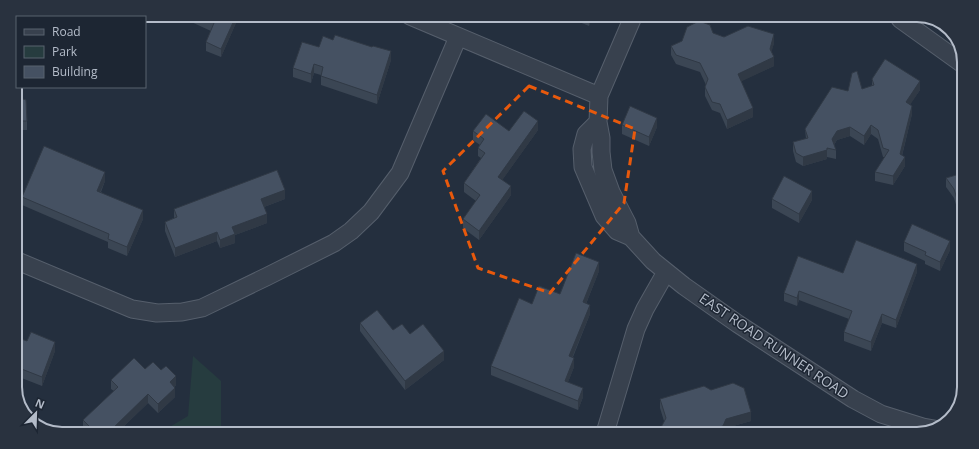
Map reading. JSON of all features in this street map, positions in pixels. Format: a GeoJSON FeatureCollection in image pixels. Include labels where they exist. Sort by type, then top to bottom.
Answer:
{"type":"FeatureCollection","features":[{"type":"Feature","properties":{"kind":"street"},"geometry":{"type":"LineString","coordinates":[[424,22],[599,96],[631,22]]}},
{"type":"Feature","properties":{"kind":"street"},"geometry":{"type":"LineString","coordinates":[[904,22],[957,60]]}},
{"type":"Feature","properties":{"kind":"street"},"geometry":{"type":"LineString","coordinates":[[22,263],[132,309],[157,313],[182,312],[202,308],[334,243],[350,232],[371,212],[400,173],[458,37]]}},
{"type":"Feature","properties":{"kind":"street","name":"EAST ROAD RUNNER ROAD"},"geometry":{"type":"LineString","coordinates":[[599,96],[598,122],[586,134],[582,149],[583,167],[604,216],[617,231],[631,237],[653,260],[684,286],[738,324],[853,399],[881,414],[920,426]]}},
{"type":"Feature","properties":{"kind":"street"},"geometry":{"type":"LineString","coordinates":[[607,427],[636,329],[645,309],[666,272]]}},
{"type":"Feature","properties":{"kind":"highlighted area"},"geometry":{"type":"Polygon","coordinates":[[[529,86],[635,129],[624,203],[550,293],[478,268],[443,171],[529,86]]]}},
{"type":"Feature","properties":{"kind":"green space"},"geometry":{"type":"Polygon","coordinates":[[[193,356],[221,381],[221,427],[170,427],[188,416],[193,356]]]}},
{"type":"Feature","properties":{"kind":"building"},"geometry":{"type":"Polygon","coordinates":[[[212,22],[233,22],[221,49],[206,42],[214,23],[212,22]]]}},
{"type":"Feature","properties":{"kind":"building"},"geometry":{"type":"Polygon","coordinates":[[[697,22],[702,22],[710,25],[713,33],[724,37],[748,26],[774,34],[770,49],[774,57],[738,74],[753,108],[727,120],[720,104],[712,102],[705,87],[708,79],[700,63],[676,55],[671,46],[682,41],[687,27],[697,22]]]}},
{"type":"Feature","properties":{"kind":"building"},"geometry":{"type":"Polygon","coordinates":[[[335,35],[372,47],[391,51],[377,95],[321,76],[323,67],[314,64],[311,74],[293,68],[302,42],[319,47],[323,36],[333,40],[335,35]]]}},
{"type":"Feature","properties":{"kind":"building"},"geometry":{"type":"Polygon","coordinates":[[[885,59],[920,81],[906,102],[912,106],[900,154],[905,157],[893,176],[875,172],[889,150],[883,148],[878,130],[871,125],[864,136],[850,127],[837,131],[832,139],[836,150],[827,148],[827,150],[803,157],[796,153],[793,142],[808,138],[805,129],[832,87],[848,91],[852,73],[857,71],[862,89],[874,85],[872,79],[885,59]]]}},
{"type":"Feature","properties":{"kind":"building"},"geometry":{"type":"Polygon","coordinates":[[[22,99],[26,100],[27,121],[22,121],[22,99]]]}},
{"type":"Feature","properties":{"kind":"building"},"geometry":{"type":"Polygon","coordinates":[[[630,106],[657,118],[649,137],[622,125],[630,106]]]}},
{"type":"Feature","properties":{"kind":"building"},"geometry":{"type":"Polygon","coordinates":[[[524,111],[538,121],[498,177],[511,186],[479,231],[463,219],[480,195],[464,183],[485,153],[478,148],[484,139],[473,131],[486,114],[509,131],[524,111]]]}},
{"type":"Feature","properties":{"kind":"building"},"geometry":{"type":"Polygon","coordinates":[[[44,146],[105,172],[97,191],[143,210],[127,247],[108,239],[109,234],[22,197],[44,146]]]}},
{"type":"Feature","properties":{"kind":"building"},"geometry":{"type":"Polygon","coordinates":[[[277,170],[285,190],[261,199],[267,214],[232,227],[235,234],[220,240],[217,232],[175,248],[165,222],[177,217],[174,209],[277,170]]]}},
{"type":"Feature","properties":{"kind":"building"},"geometry":{"type":"Polygon","coordinates":[[[957,175],[957,199],[954,189],[946,178],[957,175]]]}},
{"type":"Feature","properties":{"kind":"building"},"geometry":{"type":"Polygon","coordinates":[[[784,176],[812,191],[799,214],[772,199],[784,176]]]}},
{"type":"Feature","properties":{"kind":"building"},"geometry":{"type":"Polygon","coordinates":[[[912,224],[950,241],[940,262],[925,255],[926,252],[904,242],[912,224]]]}},
{"type":"Feature","properties":{"kind":"building"},"geometry":{"type":"Polygon","coordinates":[[[856,240],[917,264],[896,320],[882,314],[871,342],[844,332],[852,311],[799,291],[797,298],[784,293],[798,256],[843,273],[856,240]]]}},
{"type":"Feature","properties":{"kind":"building"},"geometry":{"type":"Polygon","coordinates":[[[576,253],[599,262],[583,302],[590,305],[569,356],[574,358],[565,381],[583,388],[578,401],[491,366],[519,298],[532,304],[539,286],[560,294],[576,253]]]}},
{"type":"Feature","properties":{"kind":"building"},"geometry":{"type":"Polygon","coordinates":[[[377,310],[393,330],[402,324],[410,334],[423,324],[444,351],[405,381],[360,323],[377,310]]]}},
{"type":"Feature","properties":{"kind":"building"},"geometry":{"type":"Polygon","coordinates":[[[31,332],[55,342],[42,377],[22,369],[22,339],[27,341],[31,332]]]}},
{"type":"Feature","properties":{"kind":"building"},"geometry":{"type":"Polygon","coordinates":[[[134,358],[145,369],[153,362],[161,370],[166,366],[176,376],[170,382],[175,388],[158,404],[148,394],[114,427],[90,427],[83,420],[118,387],[111,380],[134,358]]]}},
{"type":"Feature","properties":{"kind":"building"},"geometry":{"type":"Polygon","coordinates":[[[733,383],[744,388],[751,412],[726,419],[723,426],[719,427],[661,427],[666,418],[660,399],[704,386],[711,390],[733,383]]]}}]}
